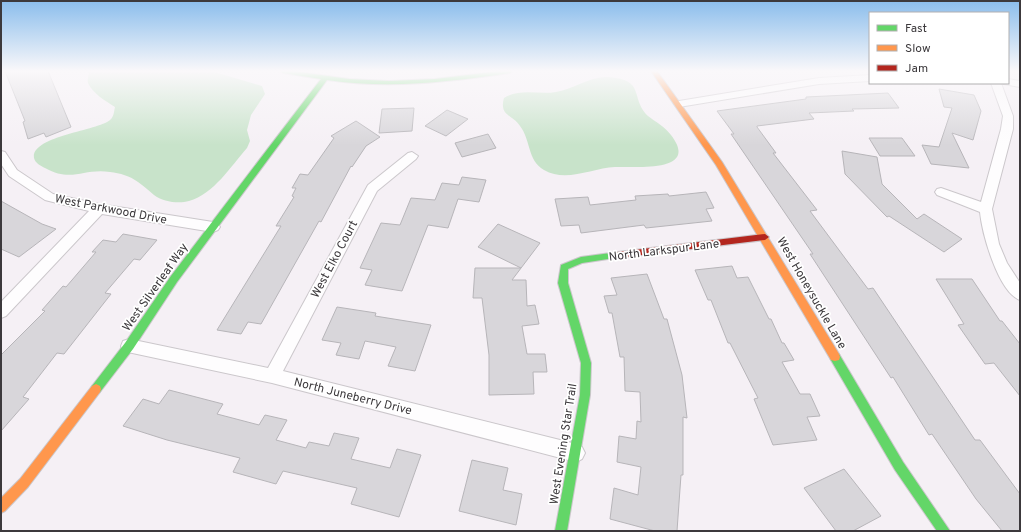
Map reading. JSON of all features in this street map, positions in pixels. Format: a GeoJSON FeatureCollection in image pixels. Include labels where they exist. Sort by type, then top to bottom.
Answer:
{"type":"FeatureCollection","features":[{"type":"Feature","properties":{"kind":"street","name":"West Silverleaf Way"},"geometry":{"type":"LineString","coordinates":[[1,507],[24,483],[129,346],[174,279],[312,96]]}},
{"type":"Feature","properties":{"kind":"street","name":"West Honeysuckle Lane"},"geometry":{"type":"LineString","coordinates":[[673,96],[765,237],[893,457],[944,531]]}},
{"type":"Feature","properties":{"kind":"street"},"geometry":{"type":"LineString","coordinates":[[679,104],[727,96]]}},
{"type":"Feature","properties":{"kind":"street"},"geometry":{"type":"LineString","coordinates":[[1001,96],[1008,116],[1007,129],[986,209],[993,251],[1006,277],[1020,294]]}},
{"type":"Feature","properties":{"kind":"street","name":"West Parkwood Drive"},"geometry":{"type":"LineString","coordinates":[[1,155],[13,173],[49,197],[99,209],[213,227]]}},
{"type":"Feature","properties":{"kind":"street","name":"West Elko Court"},"geometry":{"type":"LineString","coordinates":[[272,376],[372,188],[412,156]]}},
{"type":"Feature","properties":{"kind":"street"},"geometry":{"type":"LineString","coordinates":[[941,192],[986,209]]}},
{"type":"Feature","properties":{"kind":"street"},"geometry":{"type":"LineString","coordinates":[[1,312],[99,209]]}},
{"type":"Feature","properties":{"kind":"street","name":"North Larkspur Lane"},"geometry":{"type":"LineString","coordinates":[[564,267],[581,260],[765,237]]}},
{"type":"Feature","properties":{"kind":"street","name":"West Evening Star Trail"},"geometry":{"type":"LineString","coordinates":[[561,531],[576,453],[585,395],[586,363],[563,283],[564,267]]}},
{"type":"Feature","properties":{"kind":"street","name":"North Juneberry Drive"},"geometry":{"type":"LineString","coordinates":[[129,346],[272,376],[576,453]]}},
{"type":"Feature","properties":{"kind":"green space"},"geometry":{"type":"Polygon","coordinates":[[[99,96],[264,96],[251,115],[247,130],[250,141],[247,148],[214,186],[198,197],[185,202],[171,202],[162,199],[128,176],[114,172],[101,171],[70,175],[54,172],[38,164],[34,158],[36,151],[43,144],[53,139],[103,124],[110,120],[114,114],[115,107],[99,96]]]}},
{"type":"Feature","properties":{"kind":"green space"},"geometry":{"type":"Polygon","coordinates":[[[508,96],[637,96],[642,109],[648,116],[671,135],[678,148],[677,156],[671,162],[649,167],[615,167],[570,175],[552,174],[544,170],[535,161],[520,126],[505,112],[503,108],[504,98],[508,96]]]}},
{"type":"Feature","properties":{"kind":"building"},"geometry":{"type":"Polygon","coordinates":[[[15,96],[58,96],[71,127],[46,137],[44,133],[28,139],[23,122],[25,121],[15,96]]]}},
{"type":"Feature","properties":{"kind":"building"},"geometry":{"type":"Polygon","coordinates":[[[890,96],[899,108],[852,109],[854,111],[809,113],[814,119],[757,127],[776,153],[773,153],[817,210],[810,211],[868,289],[873,288],[975,440],[980,440],[1020,494],[1020,531],[1002,531],[976,499],[932,434],[929,435],[893,377],[891,378],[810,254],[813,254],[731,134],[734,134],[717,111],[806,99],[806,97],[890,96]]]}},
{"type":"Feature","properties":{"kind":"building"},"geometry":{"type":"Polygon","coordinates":[[[941,96],[974,96],[981,111],[973,140],[952,133],[969,168],[931,164],[922,145],[939,147],[952,108],[944,107],[941,96]]]}},
{"type":"Feature","properties":{"kind":"building"},"geometry":{"type":"Polygon","coordinates":[[[414,108],[412,131],[379,133],[382,109],[414,108]]]}},
{"type":"Feature","properties":{"kind":"building"},"geometry":{"type":"Polygon","coordinates":[[[447,110],[468,119],[446,136],[425,126],[447,110]]]}},
{"type":"Feature","properties":{"kind":"building"},"geometry":{"type":"Polygon","coordinates":[[[356,121],[380,137],[366,146],[352,167],[351,166],[321,222],[319,221],[261,324],[248,322],[241,334],[217,330],[281,226],[276,226],[294,197],[292,196],[296,188],[292,188],[300,174],[308,175],[334,138],[331,136],[356,121]]]}},
{"type":"Feature","properties":{"kind":"building"},"geometry":{"type":"Polygon","coordinates":[[[488,134],[496,148],[462,157],[455,143],[488,134]]]}},
{"type":"Feature","properties":{"kind":"building"},"geometry":{"type":"Polygon","coordinates":[[[869,138],[902,138],[915,156],[880,156],[869,138]]]}},
{"type":"Feature","properties":{"kind":"building"},"geometry":{"type":"Polygon","coordinates":[[[842,151],[877,157],[882,184],[917,219],[924,214],[962,239],[944,252],[889,216],[887,217],[845,174],[842,151]]]}},
{"type":"Feature","properties":{"kind":"building"},"geometry":{"type":"Polygon","coordinates":[[[462,177],[486,180],[479,202],[458,199],[448,228],[428,225],[402,291],[365,285],[372,270],[360,268],[381,223],[400,225],[411,198],[435,200],[442,183],[459,185],[462,177]]]}},
{"type":"Feature","properties":{"kind":"building"},"geometry":{"type":"Polygon","coordinates":[[[706,192],[714,208],[706,209],[712,221],[646,228],[644,225],[581,233],[579,225],[561,226],[555,199],[588,197],[590,205],[636,200],[635,196],[668,194],[669,196],[706,192]]]}},
{"type":"Feature","properties":{"kind":"building"},"geometry":{"type":"Polygon","coordinates":[[[1,201],[42,224],[56,229],[19,257],[1,249],[1,201]]]}},
{"type":"Feature","properties":{"kind":"building"},"geometry":{"type":"Polygon","coordinates":[[[498,224],[540,243],[512,280],[526,280],[527,306],[535,305],[539,324],[522,326],[527,354],[545,354],[547,372],[533,372],[534,394],[489,395],[489,355],[482,298],[473,298],[475,268],[521,268],[478,247],[498,224]]]}},
{"type":"Feature","properties":{"kind":"building"},"geometry":{"type":"Polygon","coordinates":[[[123,234],[157,240],[140,260],[134,259],[105,293],[111,294],[64,354],[57,353],[23,397],[29,399],[1,431],[1,355],[45,311],[42,310],[63,286],[66,287],[96,252],[92,252],[103,240],[116,242],[123,234]]]}},
{"type":"Feature","properties":{"kind":"building"},"geometry":{"type":"Polygon","coordinates":[[[732,266],[737,278],[748,277],[769,319],[771,319],[782,343],[784,343],[794,360],[782,362],[800,394],[810,394],[820,416],[807,417],[817,440],[773,445],[754,399],[758,398],[730,343],[728,343],[711,300],[708,300],[695,270],[732,266]]]}},
{"type":"Feature","properties":{"kind":"building"},"geometry":{"type":"Polygon","coordinates":[[[647,274],[664,319],[667,319],[682,375],[687,418],[683,417],[683,475],[681,475],[677,531],[655,531],[610,519],[614,488],[638,495],[641,467],[617,462],[619,436],[636,439],[637,421],[641,422],[640,392],[625,391],[624,357],[620,357],[612,313],[609,313],[604,296],[617,295],[611,278],[647,274]]]}},
{"type":"Feature","properties":{"kind":"building"},"geometry":{"type":"Polygon","coordinates":[[[936,279],[972,279],[1000,321],[1002,321],[1020,344],[1020,396],[994,363],[985,364],[958,325],[964,324],[936,279]]]}},
{"type":"Feature","properties":{"kind":"building"},"geometry":{"type":"Polygon","coordinates":[[[337,307],[376,313],[375,316],[431,325],[415,371],[388,366],[396,347],[365,341],[359,359],[336,355],[341,343],[322,340],[337,307]]]}},
{"type":"Feature","properties":{"kind":"building"},"geometry":{"type":"Polygon","coordinates":[[[169,390],[223,404],[217,414],[259,425],[265,415],[287,420],[276,440],[306,448],[309,442],[329,446],[334,433],[359,438],[351,459],[390,468],[397,449],[421,455],[399,517],[351,504],[357,488],[283,471],[276,484],[233,472],[240,458],[167,440],[123,426],[143,399],[159,404],[169,390]]]}},
{"type":"Feature","properties":{"kind":"building"},"geometry":{"type":"Polygon","coordinates":[[[472,460],[508,468],[503,490],[522,494],[516,525],[459,511],[472,460]]]}},
{"type":"Feature","properties":{"kind":"building"},"geometry":{"type":"Polygon","coordinates":[[[844,469],[881,516],[853,531],[836,531],[804,488],[844,469]]]}},
{"type":"Feature","properties":{"kind":"traffic: fast"},"geometry":{"type":"LineString","coordinates":[[96,389],[129,346],[174,279],[312,96]]}},
{"type":"Feature","properties":{"kind":"traffic: fast"},"geometry":{"type":"LineString","coordinates":[[561,531],[585,395],[586,363],[563,283],[564,267],[581,260],[618,255]]}},
{"type":"Feature","properties":{"kind":"traffic: fast"},"geometry":{"type":"LineString","coordinates":[[835,357],[899,466],[944,531]]}},
{"type":"Feature","properties":{"kind":"traffic: slow"},"geometry":{"type":"LineString","coordinates":[[671,96],[719,164],[835,357]]}},
{"type":"Feature","properties":{"kind":"traffic: slow"},"geometry":{"type":"LineString","coordinates":[[1,507],[24,483],[96,389]]}},
{"type":"Feature","properties":{"kind":"traffic: jam"},"geometry":{"type":"LineString","coordinates":[[618,255],[765,237]]}}]}
